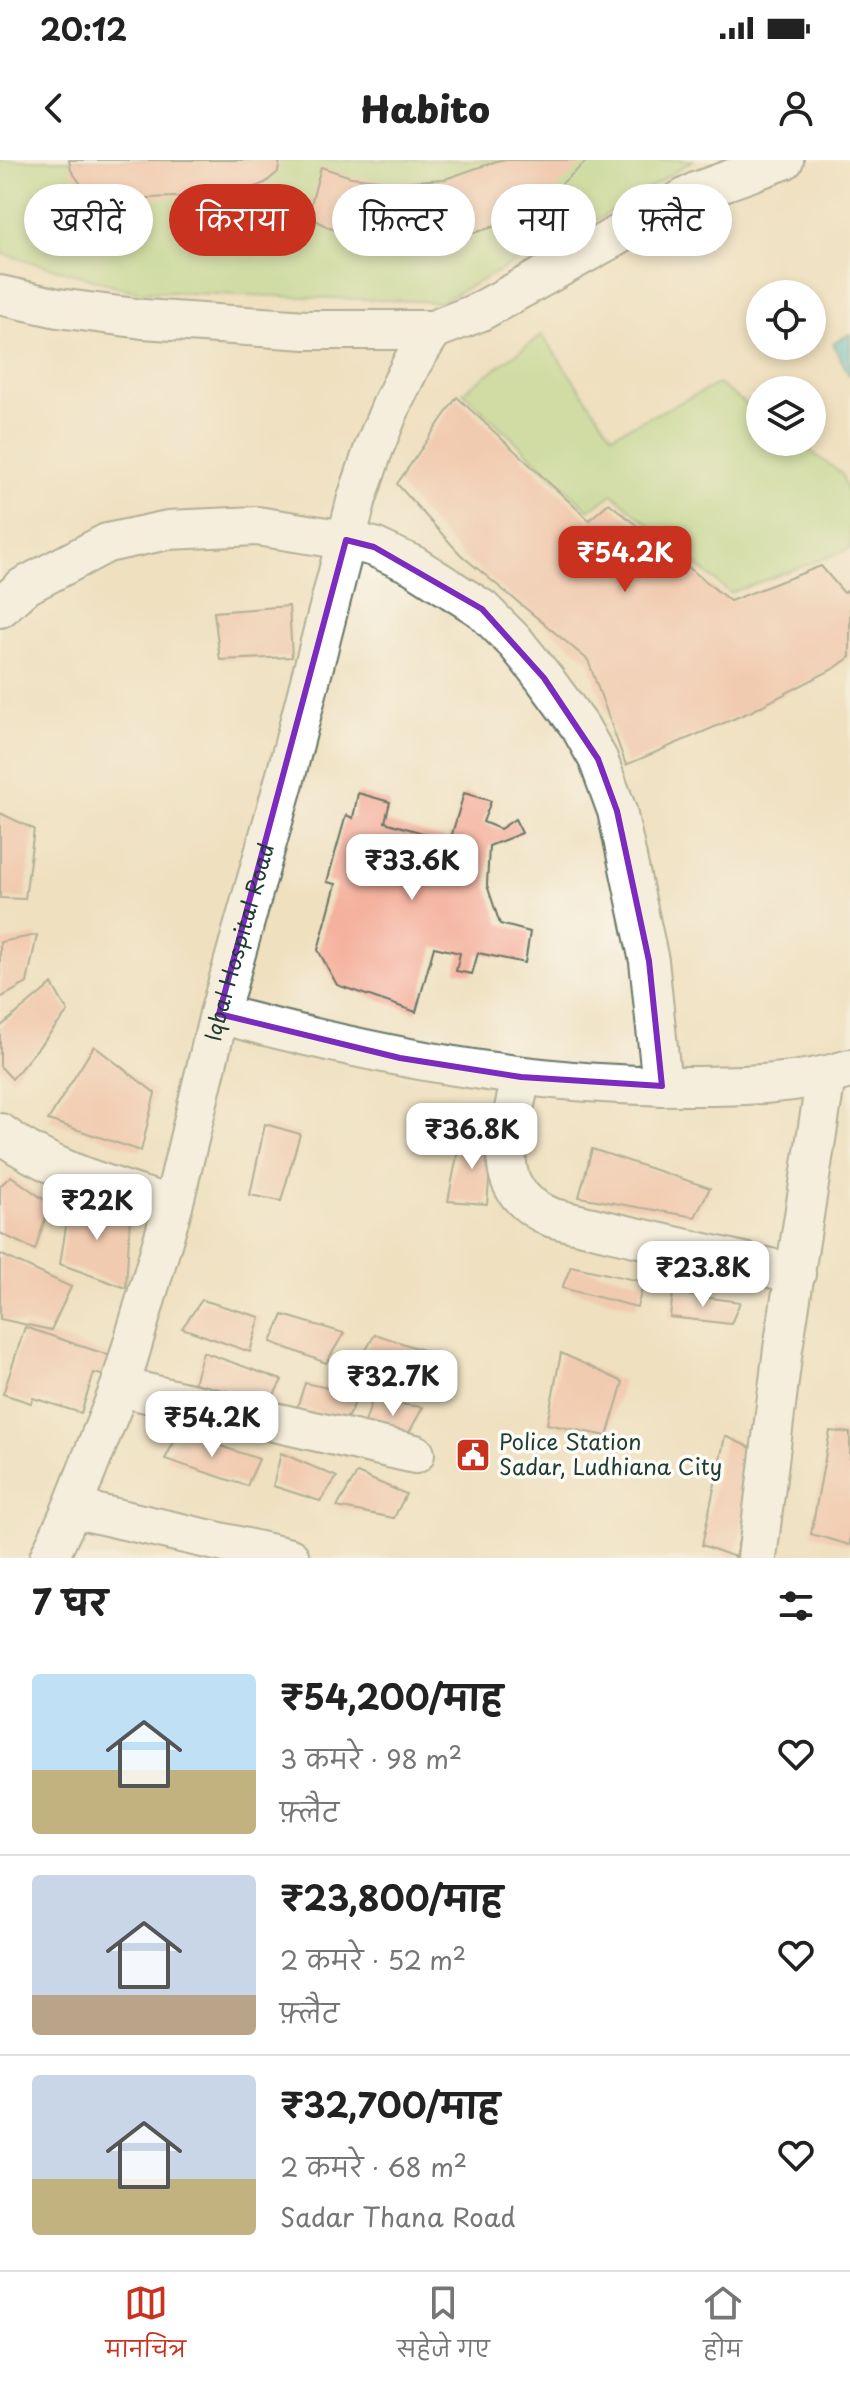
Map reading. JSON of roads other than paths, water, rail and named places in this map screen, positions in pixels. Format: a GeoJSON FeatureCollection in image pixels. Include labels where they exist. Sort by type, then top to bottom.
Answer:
{"type":"FeatureCollection","features":[{"type":"Feature","properties":{"kind":"street"},"geometry":{"type":"LineString","coordinates":[[705,184],[729,160]]}},
{"type":"Feature","properties":{"kind":"street"},"geometry":{"type":"LineString","coordinates":[[717,184],[784,160]]}},
{"type":"Feature","properties":{"kind":"street"},"geometry":{"type":"LineString","coordinates":[[0,295],[58,308],[143,319],[306,330],[433,330],[479,312],[612,239]]}},
{"type":"Feature","properties":{"kind":"street","name":"Iqbal Hospital Road"},"geometry":{"type":"LineString","coordinates":[[49,1558],[120,1387],[173,1206],[219,1014],[286,775],[357,498],[374,448],[412,363],[433,330]]}},
{"type":"Feature","properties":{"kind":"street"},"geometry":{"type":"LineString","coordinates":[[0,608],[23,587],[107,543],[168,530],[257,526],[374,547],[413,565],[482,609],[516,643],[580,727],[598,759],[617,811],[649,961],[662,1086]]}},
{"type":"Feature","properties":{"kind":"street"},"geometry":{"type":"LineString","coordinates":[[219,1014],[400,1058],[589,1084],[733,1086],[838,1072],[783,1349],[757,1558]]}},
{"type":"Feature","properties":{"kind":"street"},"geometry":{"type":"LineString","coordinates":[[521,1077],[507,1149],[507,1166],[509,1181],[527,1205],[553,1218],[796,1274]]}},
{"type":"Feature","properties":{"kind":"street"},"geometry":{"type":"LineString","coordinates":[[0,1133],[19,1148],[50,1163],[173,1206]]}},
{"type":"Feature","properties":{"kind":"street"},"geometry":{"type":"LineString","coordinates":[[120,1387],[415,1454]]}},
{"type":"Feature","properties":{"kind":"street"},"geometry":{"type":"LineString","coordinates":[[72,1508],[290,1558]]}},
{"type":"Feature","properties":{"kind":"water"},"geometry":{"type":"Polygon","coordinates":[[[850,334],[850,374],[849,375],[833,343],[850,334]]]}},
{"type":"Feature","properties":{"kind":"place","name":"Police Station Sadar, Ludhiana City"},"geometry":{"type":"Point","coordinates":[473,1455]}}]}
